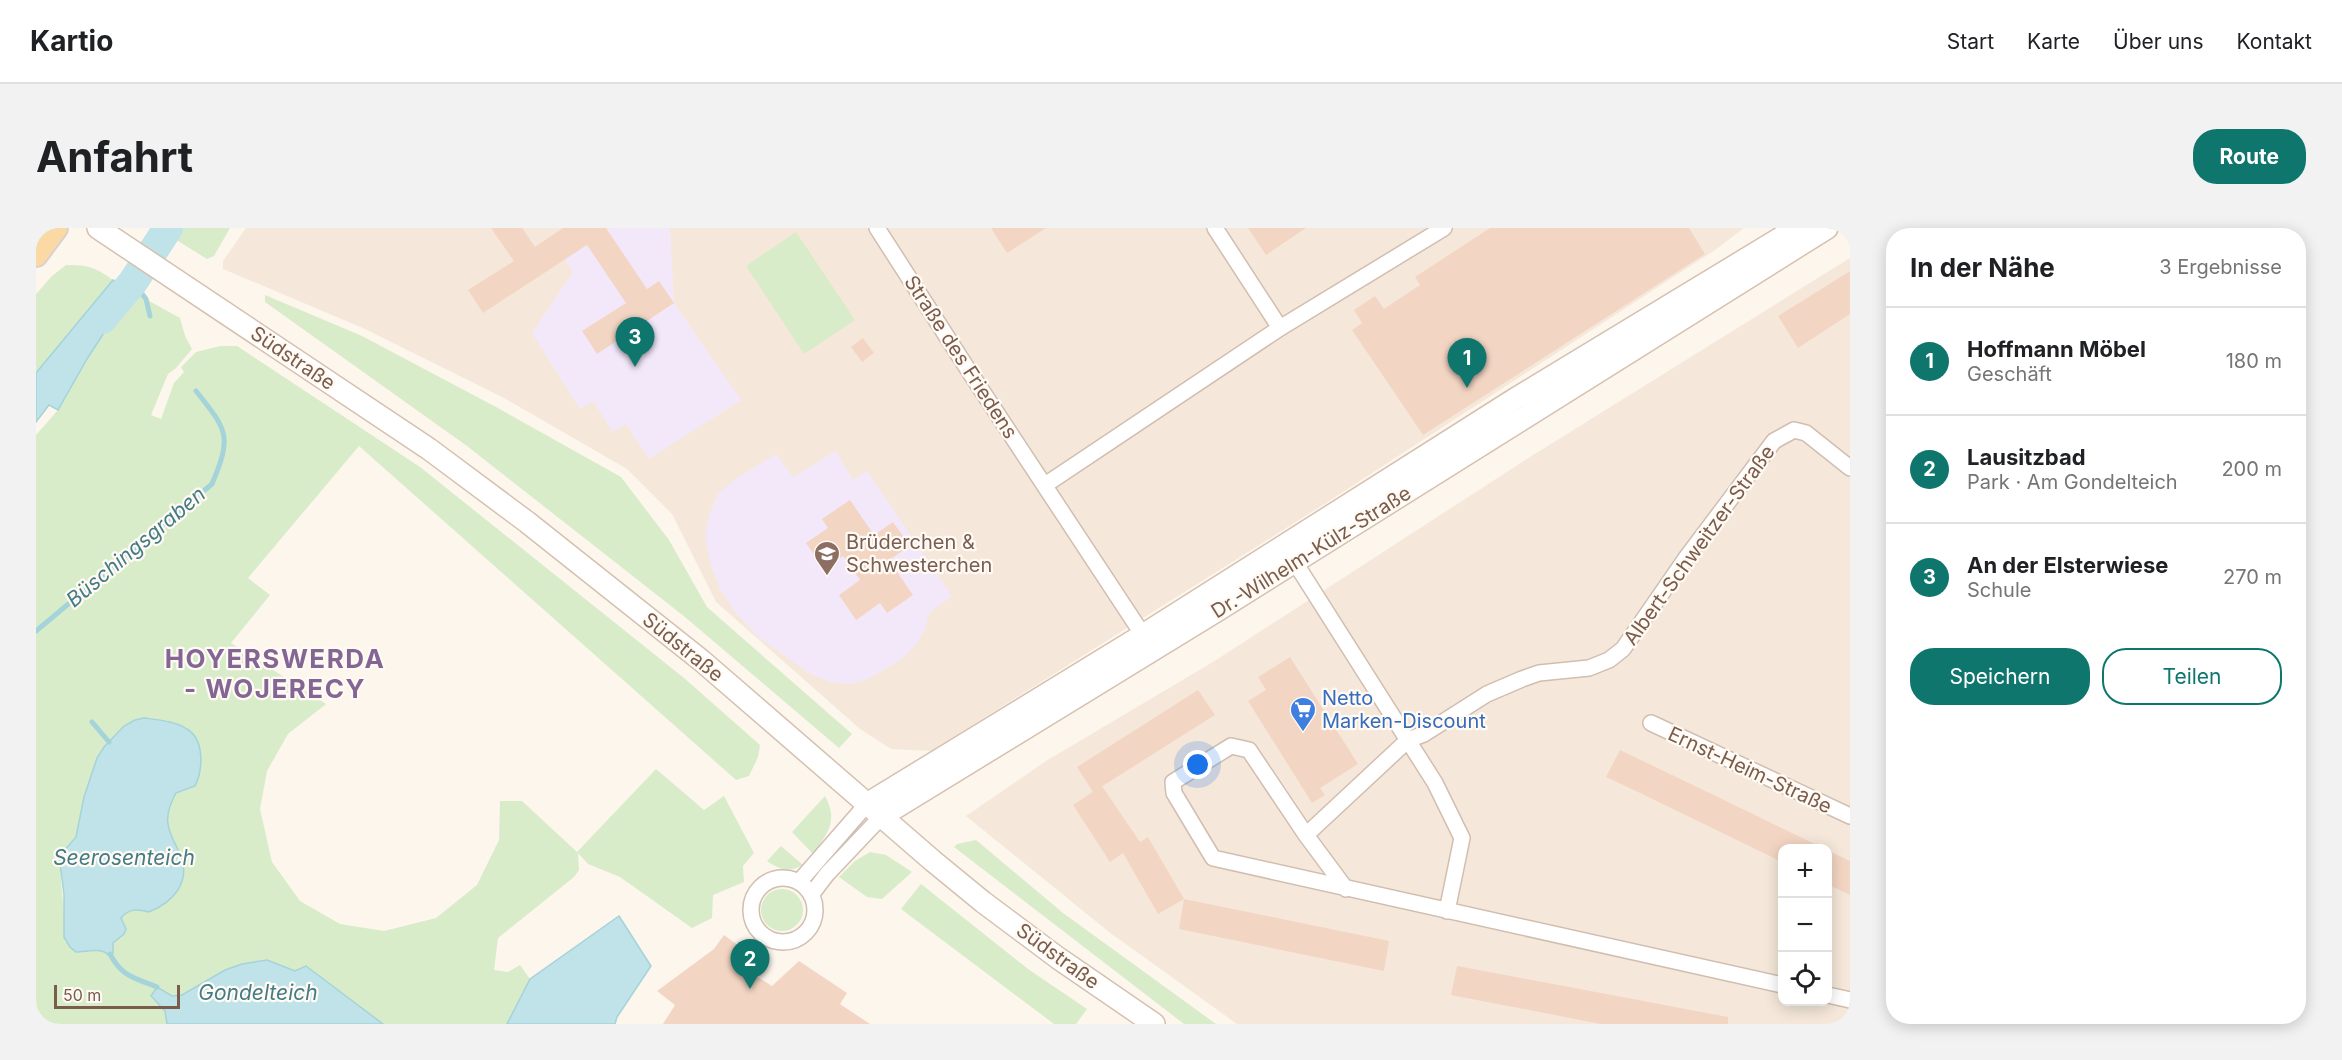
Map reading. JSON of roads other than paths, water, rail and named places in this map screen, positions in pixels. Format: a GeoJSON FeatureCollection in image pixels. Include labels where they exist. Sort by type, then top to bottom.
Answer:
{"type":"FeatureCollection","features":[{"type":"Feature","properties":{"kind":"main road"},"geometry":{"type":"LineString","coordinates":[[36,255],[56,228]]}},
{"type":"Feature","properties":{"kind":"street","name":"Straße des Friedens"},"geometry":{"type":"LineString","coordinates":[[878,228],[1143,635]]}},
{"type":"Feature","properties":{"kind":"street"},"geometry":{"type":"LineString","coordinates":[[1215,228],[1280,328]]}},
{"type":"Feature","properties":{"kind":"street"},"geometry":{"type":"LineString","coordinates":[[1045,485],[1280,328],[1444,228]]}},
{"type":"Feature","properties":{"kind":"street","name":"Dr.-Wilhelm-Külz-Straße"},"geometry":{"type":"LineString","coordinates":[[799,882],[874,810],[1143,635],[1289,553],[1515,399],[1797,228]]}},
{"type":"Feature","properties":{"kind":"street","name":"Dr.-Wilhelm-Külz-Straße"},"geometry":{"type":"LineString","coordinates":[[812,895],[874,810],[1289,553],[1827,228]]}},
{"type":"Feature","properties":{"kind":"street","name":"Südstraße"},"geometry":{"type":"LineString","coordinates":[[103,231],[429,449],[527,522],[702,661],[933,861],[1049,952],[1154,1024]]}},
{"type":"Feature","properties":{"kind":"street","name":"Albert-Schweitzer-Straße"},"geometry":{"type":"LineString","coordinates":[[1306,835],[1408,740],[1424,734],[1487,694],[1521,679],[1539,673],[1589,668],[1609,660],[1623,649],[1686,558],[1774,441],[1794,430],[1806,433],[1850,468]]}},
{"type":"Feature","properties":{"kind":"street"},"geometry":{"type":"LineString","coordinates":[[1289,553],[1435,783],[1462,838],[1447,911]]}},
{"type":"Feature","properties":{"kind":"street","name":"Ernst-Heim-Straße"},"geometry":{"type":"LineString","coordinates":[[1651,723],[1850,816]]}},
{"type":"Feature","properties":{"kind":"street"},"geometry":{"type":"LineString","coordinates":[[1346,889],[1306,835],[1249,750],[1231,746],[1173,782],[1174,793],[1214,858],[1346,889],[1778,984]]}},
{"type":"Feature","properties":{"kind":"street"},"geometry":{"type":"LineString","coordinates":[[787,878],[799,882],[812,895],[815,908],[813,921],[805,934],[790,942],[779,942],[761,934],[755,927],[751,916],[751,902],[756,892],[764,883],[774,879],[787,878]]}},
{"type":"Feature","properties":{"kind":"street"},"geometry":{"type":"LineString","coordinates":[[1832,996],[1850,1000]]}},
{"type":"Feature","properties":{"kind":"water"},"geometry":{"type":"Polygon","coordinates":[[[113,280],[131,291],[87,359],[58,410],[49,405],[36,422],[36,373],[113,280]]]}},
{"type":"Feature","properties":{"kind":"water","name":"Seerosenteich"},"geometry":{"type":"Polygon","coordinates":[[[144,718],[182,726],[193,734],[200,748],[200,772],[195,786],[176,793],[168,816],[170,832],[183,864],[182,882],[173,897],[158,908],[149,912],[134,910],[127,912],[121,918],[126,929],[124,934],[113,943],[113,953],[108,955],[98,951],[76,952],[64,937],[64,895],[60,862],[63,852],[76,837],[84,797],[97,758],[124,726],[144,718]]]}},
{"type":"Feature","properties":{"kind":"water"},"geometry":{"type":"Polygon","coordinates":[[[619,916],[651,966],[617,1017],[615,1024],[507,1024],[530,979],[619,916]]]}},
{"type":"Feature","properties":{"kind":"water","name":"Gondelteich"},"geometry":{"type":"Polygon","coordinates":[[[267,960],[295,971],[306,966],[383,1024],[167,1024],[165,1011],[151,996],[157,987],[172,996],[182,995],[225,970],[242,964],[267,960]]]}},
{"type":"Feature","properties":{"kind":"waterway"},"geometry":{"type":"LineString","coordinates":[[102,319],[133,282],[168,228]]}},
{"type":"Feature","properties":{"kind":"waterway","name":"Büschingsgraben"},"geometry":{"type":"LineString","coordinates":[[133,282],[146,299],[150,316]]}},
{"type":"Feature","properties":{"kind":"waterway","name":"Büschingsgraben"},"geometry":{"type":"LineString","coordinates":[[36,631],[212,484],[222,455],[223,434],[215,416],[196,391]]}},
{"type":"Feature","properties":{"kind":"waterway"},"geometry":{"type":"LineString","coordinates":[[92,722],[109,742]]}},
{"type":"Feature","properties":{"kind":"waterway"},"geometry":{"type":"LineString","coordinates":[[110,954],[124,972],[157,987]]}},
{"type":"Feature","properties":{"kind":"place","name":"An der Elsterwiese"},"geometry":{"type":"Point","coordinates":[635,367]}},
{"type":"Feature","properties":{"kind":"place","name":"Hoffmann Möbel"},"geometry":{"type":"Point","coordinates":[1467,388]}},
{"type":"Feature","properties":{"kind":"place","name":"Brüderchen & Schwesterchen"},"geometry":{"type":"Point","coordinates":[827,577]}},
{"type":"Feature","properties":{"kind":"place","name":"Netto Marken-Discount"},"geometry":{"type":"Point","coordinates":[1303,733]}},
{"type":"Feature","properties":{"kind":"place","name":"Lausitzbad"},"geometry":{"type":"Point","coordinates":[750,989]}},
{"type":"Feature","properties":{"kind":"district","name":"HOYERSWERDA - WOJERECY"},"geometry":{"type":"Point","coordinates":[275,674]}}]}
